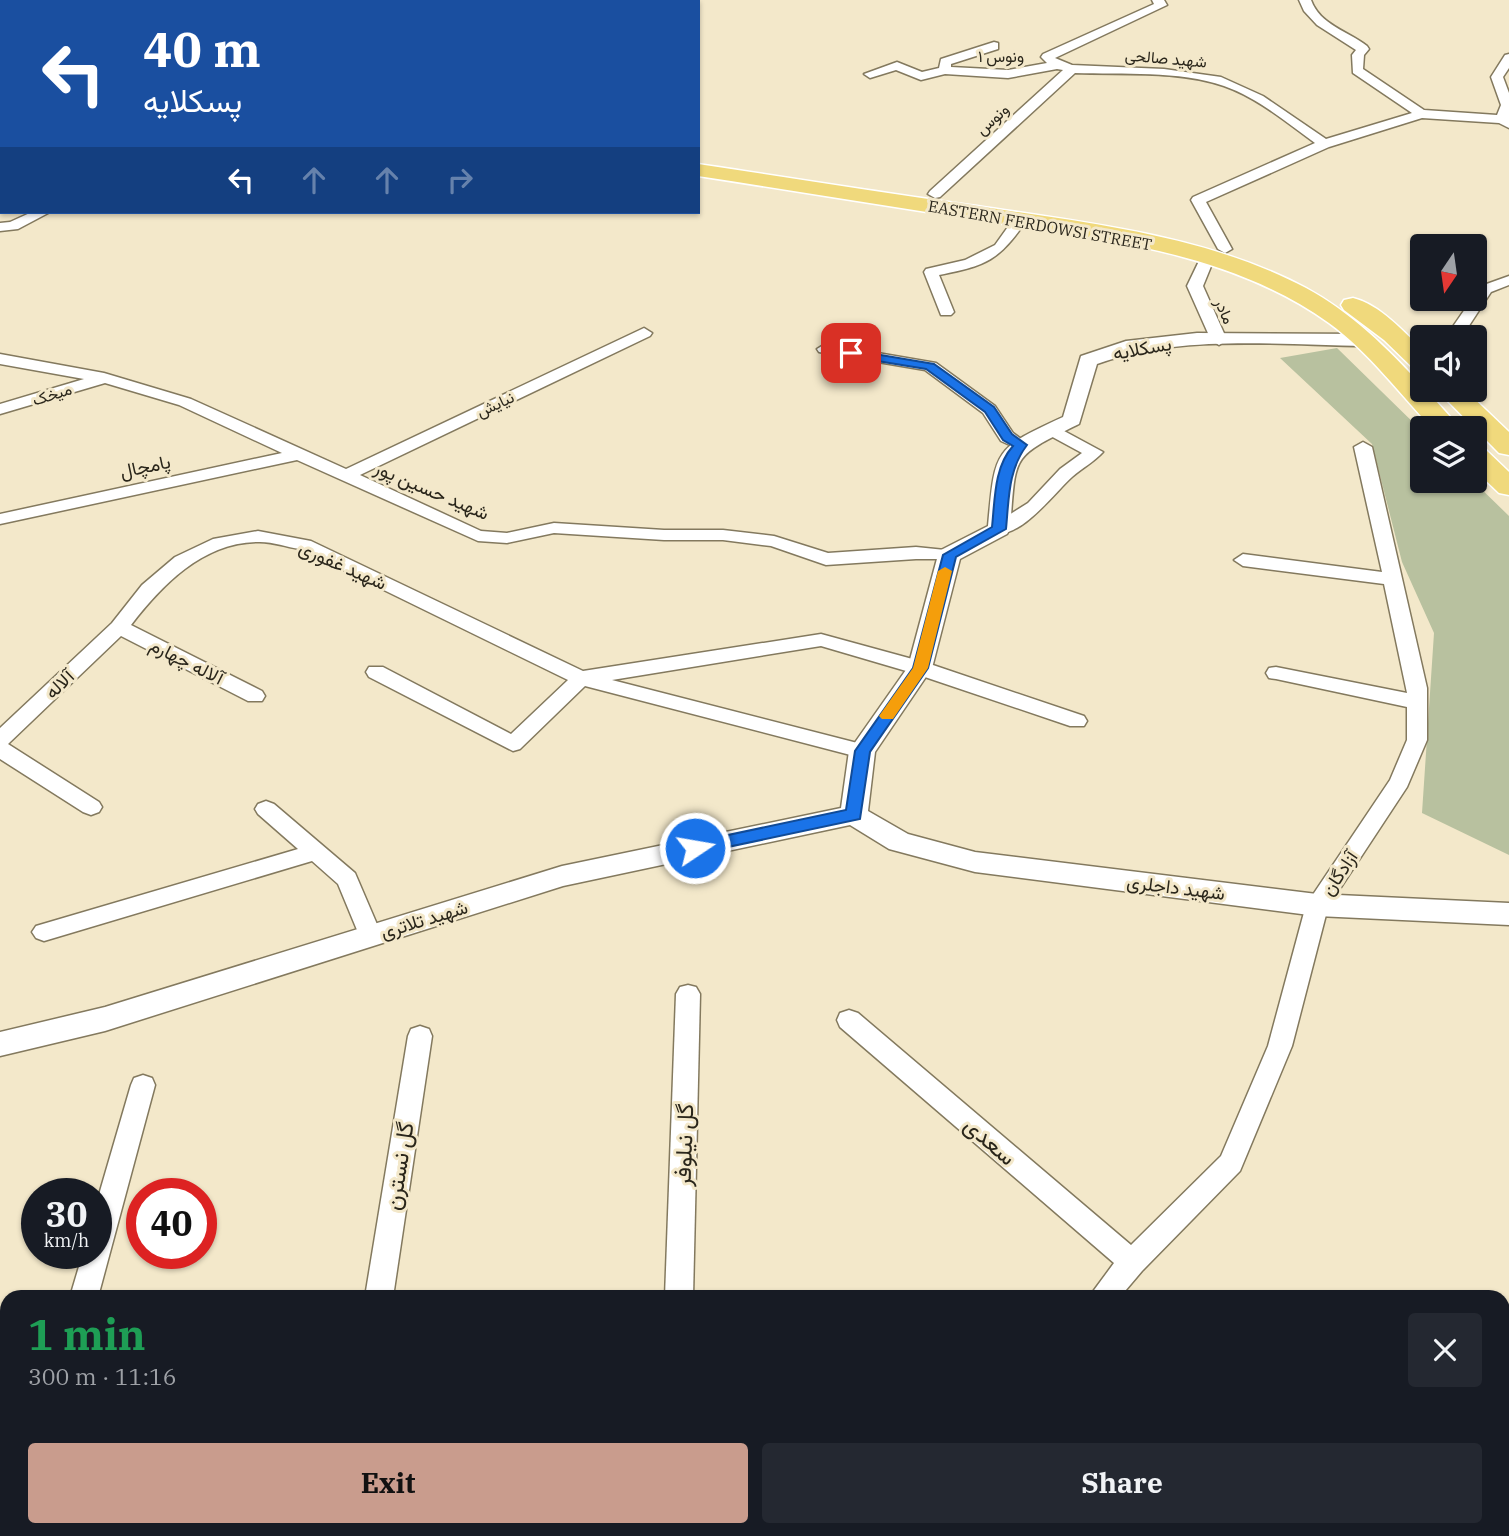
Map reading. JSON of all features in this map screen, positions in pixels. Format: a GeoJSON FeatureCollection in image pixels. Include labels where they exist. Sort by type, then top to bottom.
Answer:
{"type":"FeatureCollection","features":[{"type":"Feature","properties":{"kind":"main road","name":"EASTERN FERDOWSI STREET"},"geometry":{"type":"LineString","coordinates":[[700,157],[1129,226],[1216,254],[1305,277],[1360,309],[1410,352]]}},
{"type":"Feature","properties":{"kind":"main road","name":"EASTERN FERDOWSI STREET"},"geometry":{"type":"LineString","coordinates":[[700,170],[1020,220],[1216,254],[1285,287],[1335,316],[1365,340],[1436,416]]}},
{"type":"Feature","properties":{"kind":"main road"},"geometry":{"type":"LineString","coordinates":[[1462,402],[1509,447]]}},
{"type":"Feature","properties":{"kind":"main road"},"geometry":{"type":"LineString","coordinates":[[1487,466],[1509,487]]}},
{"type":"Feature","properties":{"kind":"street"},"geometry":{"type":"LineString","coordinates":[[1052,61],[1161,5],[1158,0]]}},
{"type":"Feature","properties":{"kind":"street"},"geometry":{"type":"LineString","coordinates":[[1305,0],[1310,14],[1352,39],[1363,49],[1358,55],[1357,70],[1376,85],[1405,100],[1421,114]]}},
{"type":"Feature","properties":{"kind":"street","name":"ونوس ۱"},"geometry":{"type":"LineString","coordinates":[[945,70],[945,62],[994,46]]}},
{"type":"Feature","properties":{"kind":"street"},"geometry":{"type":"LineString","coordinates":[[1216,254],[1198,200],[1324,144],[1421,114],[1505,122],[1508,105],[1497,77],[1509,58]]}},
{"type":"Feature","properties":{"kind":"street","name":"شهید صالحی"},"geometry":{"type":"LineString","coordinates":[[1052,61],[1072,69],[1193,76],[1220,81],[1260,101],[1324,144]]}},
{"type":"Feature","properties":{"kind":"street","name":"ونوس ۱"},"geometry":{"type":"LineString","coordinates":[[870,74],[897,66],[921,76],[945,70],[1008,74],[1052,61]]}},
{"type":"Feature","properties":{"kind":"street","name":"ونوس"},"geometry":{"type":"LineString","coordinates":[[935,194],[1072,69]]}},
{"type":"Feature","properties":{"kind":"street"},"geometry":{"type":"LineString","coordinates":[[0,227],[13,226],[39,214]]}},
{"type":"Feature","properties":{"kind":"street"},"geometry":{"type":"LineString","coordinates":[[946,312],[931,272],[970,264],[1000,248],[1020,220]]}},
{"type":"Feature","properties":{"kind":"street","name":"مادر"},"geometry":{"type":"LineString","coordinates":[[1216,254],[1195,286],[1219,340]]}},
{"type":"Feature","properties":{"kind":"street"},"geometry":{"type":"LineString","coordinates":[[1462,325],[1486,289],[1509,281]]}},
{"type":"Feature","properties":{"kind":"street","name":"نیایش"},"geometry":{"type":"LineString","coordinates":[[346,475],[644,333]]}},
{"type":"Feature","properties":{"kind":"street","name":"پسکلایه"},"geometry":{"type":"LineString","coordinates":[[1021,445],[1072,421],[1088,360],[1126,347],[1219,340],[1365,340]]}},
{"type":"Feature","properties":{"kind":"street"},"geometry":{"type":"LineString","coordinates":[[825,349],[930,366],[989,410],[1007,437],[1021,445],[1011,456],[1005,472],[999,529]]}},
{"type":"Feature","properties":{"kind":"street","name":"شهید حسین پور"},"geometry":{"type":"LineString","coordinates":[[0,359],[104,378],[185,402],[478,536],[507,538],[554,528],[664,535],[723,535],[774,541],[826,559],[916,553],[950,555]]}},
{"type":"Feature","properties":{"kind":"street","name":"میخک"},"geometry":{"type":"LineString","coordinates":[[0,410],[104,378]]}},
{"type":"Feature","properties":{"kind":"street"},"geometry":{"type":"LineString","coordinates":[[854,815],[862,751],[920,668],[950,555],[1034,507],[1066,473],[1094,452],[1053,430]]}},
{"type":"Feature","properties":{"kind":"street","name":"آزادگان"},"geometry":{"type":"LineString","coordinates":[[1109,1290],[1132,1262],[1231,1163],[1280,1046],[1317,905],[1401,782],[1417,740],[1417,688],[1363,447]]}},
{"type":"Feature","properties":{"kind":"street","name":"پامچال"},"geometry":{"type":"LineString","coordinates":[[0,519],[299,454]]}},
{"type":"Feature","properties":{"kind":"street","name":"شهید غفوری"},"geometry":{"type":"LineString","coordinates":[[119,627],[149,589],[182,561],[219,543],[258,536],[305,545],[581,678],[862,751]]}},
{"type":"Feature","properties":{"kind":"street"},"geometry":{"type":"LineString","coordinates":[[1243,559],[1393,579]]}},
{"type":"Feature","properties":{"kind":"street","name":"آلاله چهارم"},"geometry":{"type":"LineString","coordinates":[[119,627],[255,696]]}},
{"type":"Feature","properties":{"kind":"street","name":"آلاله"},"geometry":{"type":"LineString","coordinates":[[0,740],[119,627]]}},
{"type":"Feature","properties":{"kind":"street"},"geometry":{"type":"LineString","coordinates":[[376,672],[513,744],[581,678],[821,640],[920,668],[1077,721]]}},
{"type":"Feature","properties":{"kind":"street"},"geometry":{"type":"LineString","coordinates":[[1276,673],[1417,702]]}},
{"type":"Feature","properties":{"kind":"street"},"geometry":{"type":"LineString","coordinates":[[0,750],[91,807]]}},
{"type":"Feature","properties":{"kind":"street"},"geometry":{"type":"LineString","coordinates":[[266,809],[347,879],[370,936]]}},
{"type":"Feature","properties":{"kind":"street","name":"شهید داجلری"},"geometry":{"type":"LineString","coordinates":[[854,815],[899,842],[975,862],[1317,905],[1509,914]]}},
{"type":"Feature","properties":{"kind":"street","name":"شهید تلاتری"},"geometry":{"type":"LineString","coordinates":[[0,1044],[105,1019],[562,876],[854,815]]}},
{"type":"Feature","properties":{"kind":"street"},"geometry":{"type":"LineString","coordinates":[[44,932],[316,852]]}},
{"type":"Feature","properties":{"kind":"street","name":"گل نیلوفر"},"geometry":{"type":"LineString","coordinates":[[679,1290],[688,994]]}},
{"type":"Feature","properties":{"kind":"street","name":"سعدی"},"geometry":{"type":"LineString","coordinates":[[849,1020],[1132,1262]]}},
{"type":"Feature","properties":{"kind":"street","name":"گل نسترن"},"geometry":{"type":"LineString","coordinates":[[380,1290],[420,1036]]}},
{"type":"Feature","properties":{"kind":"street"},"geometry":{"type":"LineString","coordinates":[[86,1290],[144,1085]]}},
{"type":"Feature","properties":{"kind":"green space"},"geometry":{"type":"Polygon","coordinates":[[[1337,348],[1410,419],[1410,493],[1485,493],[1509,516],[1509,855],[1422,813],[1434,633],[1402,562],[1372,444],[1280,358],[1337,348]]]}},
{"type":"Feature","properties":{"kind":"slow traffic"},"geometry":{"type":"LineString","coordinates":[[887,716],[920,668],[945,571]]}},
{"type":"Feature","properties":{"kind":"route"},"geometry":{"type":"LineString","coordinates":[[695,848],[854,815],[862,751],[920,668],[950,555],[999,529],[1005,472],[1011,456],[1021,445],[1007,437],[989,410],[930,366],[851,353]]}}]}
